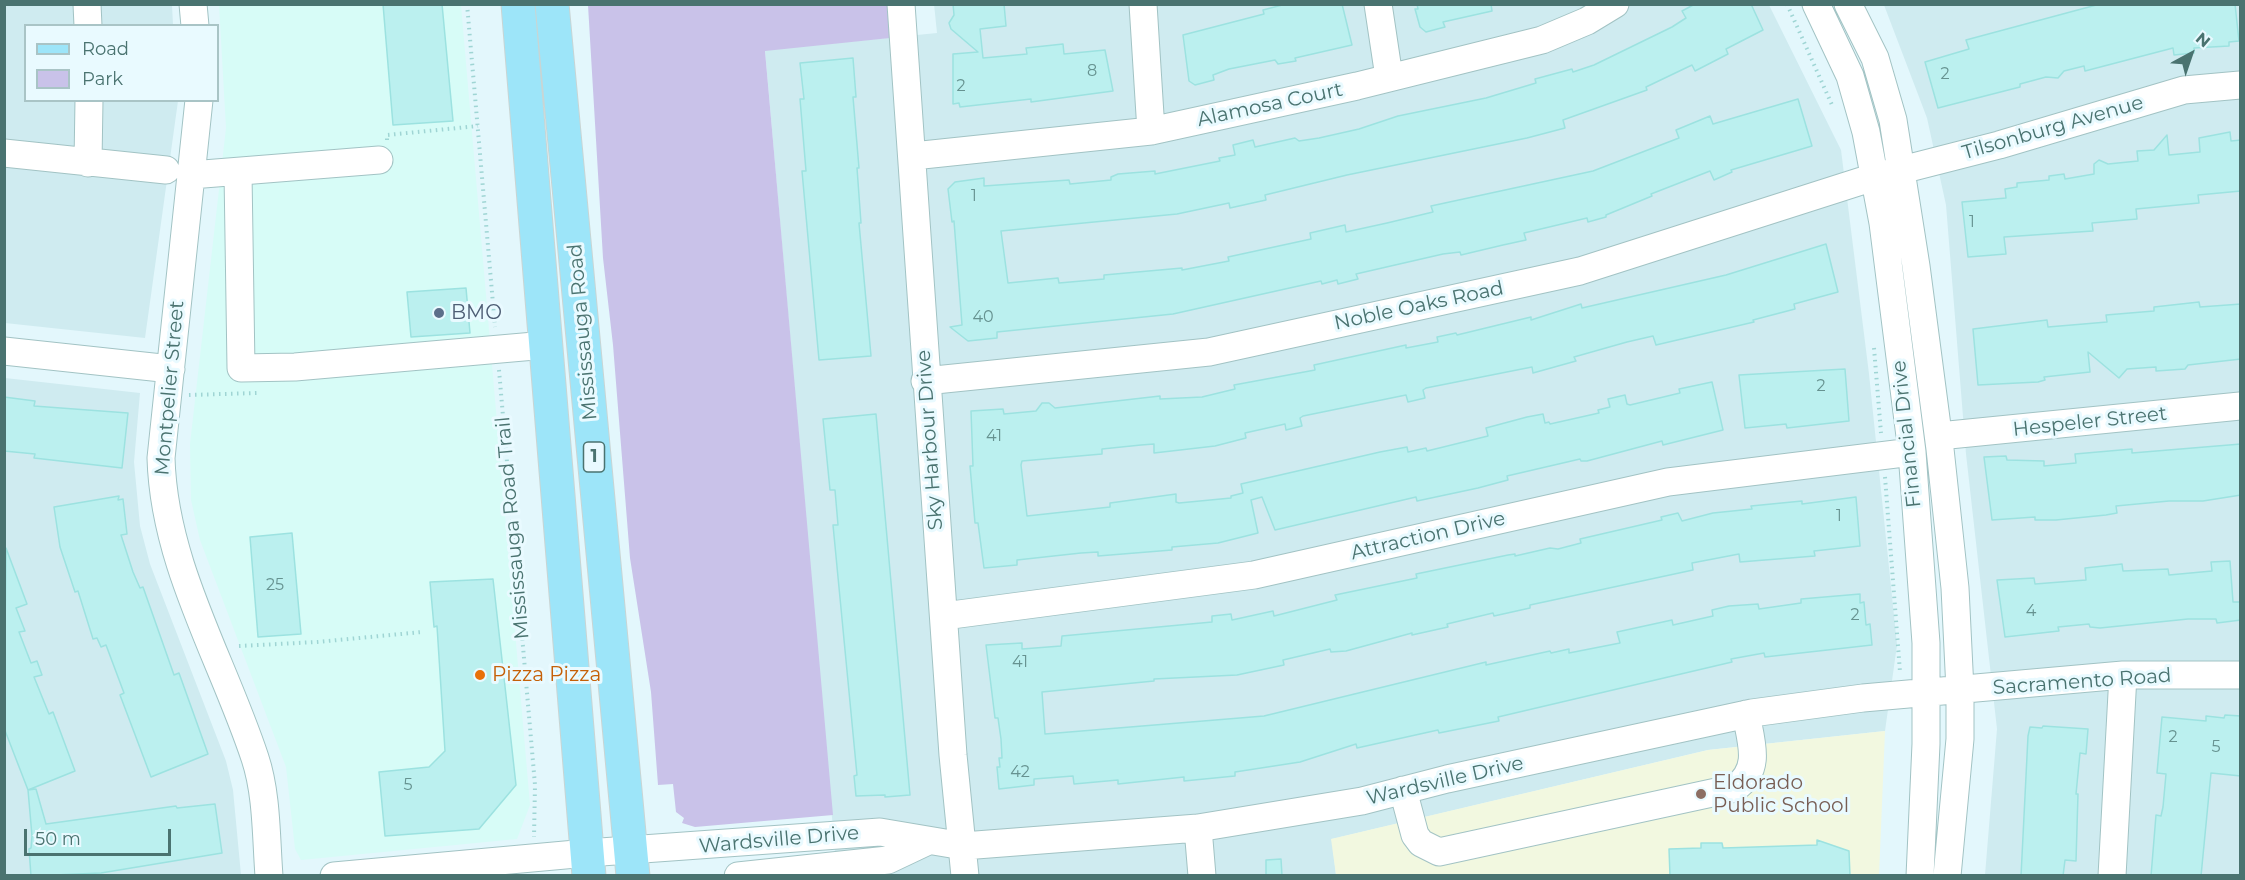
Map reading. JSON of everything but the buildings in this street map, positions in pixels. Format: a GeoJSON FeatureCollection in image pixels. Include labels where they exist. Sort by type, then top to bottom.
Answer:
{"type":"FeatureCollection","features":[{"type":"Feature","properties":{"kind":"main road","name":"Mississauga Road"},"geometry":{"type":"LineString","coordinates":[[518,4],[588,864]]}},
{"type":"Feature","properties":{"kind":"main road","name":"Mississauga Road"},"geometry":{"type":"LineString","coordinates":[[552,4],[632,863]]}},
{"type":"Feature","properties":{"kind":"street"},"geometry":{"type":"LineString","coordinates":[[87,4],[88,24]]}},
{"type":"Feature","properties":{"kind":"street"},"geometry":{"type":"LineString","coordinates":[[193,4],[195,24]]}},
{"type":"Feature","properties":{"kind":"street","name":"Sky Harbour Drive"},"geometry":{"type":"LineString","coordinates":[[901,4],[952,755],[965,876]]}},
{"type":"Feature","properties":{"kind":"street"},"geometry":{"type":"LineString","coordinates":[[1143,4],[1151,130]]}},
{"type":"Feature","properties":{"kind":"street"},"geometry":{"type":"LineString","coordinates":[[1378,4],[1389,77]]}},
{"type":"Feature","properties":{"kind":"street","name":"Alamosa Court"},"geometry":{"type":"LineString","coordinates":[[913,156],[1151,130],[1542,40],[1587,21],[1615,4]]}},
{"type":"Feature","properties":{"kind":"street","name":"Financial Drive"},"geometry":{"type":"LineString","coordinates":[[1816,4],[1850,76],[1866,132],[1883,223],[1912,452],[1926,643],[1920,876]]}},
{"type":"Feature","properties":{"kind":"street","name":"Financial Drive"},"geometry":{"type":"LineString","coordinates":[[1848,4],[1875,58],[1893,120],[1938,436],[1954,588],[1960,690],[1960,739],[1947,876]]}},
{"type":"Feature","properties":{"kind":"street","name":"Tilsonburg Avenue"},"geometry":{"type":"LineString","coordinates":[[1901,170],[1999,146],[2184,90],[2241,85]]}},
{"type":"Feature","properties":{"kind":"street"},"geometry":{"type":"LineString","coordinates":[[88,163],[89,102]]}},
{"type":"Feature","properties":{"kind":"street","name":"Montpelier Street"},"geometry":{"type":"LineString","coordinates":[[198,102],[178,173],[171,369],[160,458],[166,515],[176,555],[257,764],[269,876]]}},
{"type":"Feature","properties":{"kind":"street"},"geometry":{"type":"LineString","coordinates":[[4,153],[178,173],[238,172],[379,160]]}},
{"type":"Feature","properties":{"kind":"street","name":"Noble Oaks Road"},"geometry":{"type":"LineString","coordinates":[[925,381],[1209,352],[1581,271],[1901,170]]}},
{"type":"Feature","properties":{"kind":"street"},"geometry":{"type":"LineString","coordinates":[[238,172],[241,368],[295,367],[546,345]]}},
{"type":"Feature","properties":{"kind":"street"},"geometry":{"type":"LineString","coordinates":[[4,351],[171,369]]}},
{"type":"Feature","properties":{"kind":"street","name":"Hespeler Street"},"geometry":{"type":"LineString","coordinates":[[1938,436],[2241,406]]}},
{"type":"Feature","properties":{"kind":"street","name":"Attraction Drive"},"geometry":{"type":"LineString","coordinates":[[944,616],[1254,575],[1668,482],[1912,452]]}},
{"type":"Feature","properties":{"kind":"street"},"geometry":{"type":"LineString","coordinates":[[2112,876],[2123,675]]}},
{"type":"Feature","properties":{"kind":"street","name":"Sacramento Road"},"geometry":{"type":"LineString","coordinates":[[1960,690],[2123,675],[2241,675]]}},
{"type":"Feature","properties":{"kind":"street","name":"Wardsville Drive"},"geometry":{"type":"LineString","coordinates":[[334,876],[632,863],[880,832],[926,842],[963,846],[1198,828],[1362,801],[1746,714],[1960,690]]}},
{"type":"Feature","properties":{"kind":"street"},"geometry":{"type":"LineString","coordinates":[[1403,790],[1415,835],[1429,849],[1449,851],[1735,788],[1749,774],[1753,765],[1754,755],[1746,714]]}},
{"type":"Feature","properties":{"kind":"street"},"geometry":{"type":"LineString","coordinates":[[1198,828],[1202,876]]}},
{"type":"Feature","properties":{"kind":"street","name":"Wardsville Drive"},"geometry":{"type":"LineString","coordinates":[[738,876],[821,871],[888,860],[926,842]]}},
{"type":"Feature","properties":{"kind":"path"},"geometry":{"type":"LineString","coordinates":[[467,4],[495,323]]}},
{"type":"Feature","properties":{"kind":"path"},"geometry":{"type":"LineString","coordinates":[[1787,4],[1826,86],[1833,108]]}},
{"type":"Feature","properties":{"kind":"path","name":"Mississauga Road Trail"},"geometry":{"type":"LineString","coordinates":[[498,366],[535,785],[534,833]]}},
{"type":"Feature","properties":{"kind":"path"},"geometry":{"type":"LineString","coordinates":[[1886,480],[1899,662]]}},
{"type":"Feature","properties":{"kind":"path"},"geometry":{"type":"LineString","coordinates":[[239,646],[317,642],[422,632]]}},
{"type":"Feature","properties":{"kind":"shaded area"},"geometry":{"type":"Polygon","coordinates":[[[934,4],[1769,5],[1841,150],[1869,374],[1897,645],[1885,731],[1708,750],[1332,839],[1336,875],[837,875],[765,50],[937,33],[934,4]]]}},
{"type":"Feature","properties":{"kind":"shaded area"},"geometry":{"type":"Polygon","coordinates":[[[5,5],[172,5],[173,24],[24,24],[24,102],[178,102],[145,338],[5,323],[5,5]]]}},
{"type":"Feature","properties":{"kind":"shaded area"},"geometry":{"type":"Polygon","coordinates":[[[219,5],[461,5],[530,805],[517,839],[301,860],[295,849],[286,767],[200,540],[191,500],[190,444],[226,128],[219,5]]]}},
{"type":"Feature","properties":{"kind":"shaded area"},"geometry":{"type":"Polygon","coordinates":[[[1884,5],[2240,5],[2240,875],[1985,875],[1997,729],[1966,454],[1946,205],[1927,118],[1884,5]]]}},
{"type":"Feature","properties":{"kind":"shaded area"},"geometry":{"type":"Polygon","coordinates":[[[5,378],[140,393],[134,462],[140,526],[150,564],[226,761],[233,790],[241,875],[5,876],[5,378]]]}},
{"type":"Feature","properties":{"kind":"shaded area","name":"Eldorado Public School"},"geometry":{"type":"Polygon","coordinates":[[[1885,731],[1879,875],[1336,875],[1331,839],[1708,750],[1885,731]]]}},
{"type":"Feature","properties":{"kind":"green space"},"geometry":{"type":"Polygon","coordinates":[[[588,5],[889,5],[890,38],[765,51],[833,815],[695,827],[682,823],[684,818],[676,812],[673,784],[658,785],[651,692],[630,558],[613,345],[603,258],[588,5]]]}},
{"type":"Feature","properties":{"kind":"place","name":"BMO"},"geometry":{"type":"Point","coordinates":[439,313]}},
{"type":"Feature","properties":{"kind":"place","name":"Pizza Pizza"},"geometry":{"type":"Point","coordinates":[480,675]}},
{"type":"Feature","properties":{"kind":"place","name":"Eldorado Public School"},"geometry":{"type":"Point","coordinates":[1701,794]}}]}
